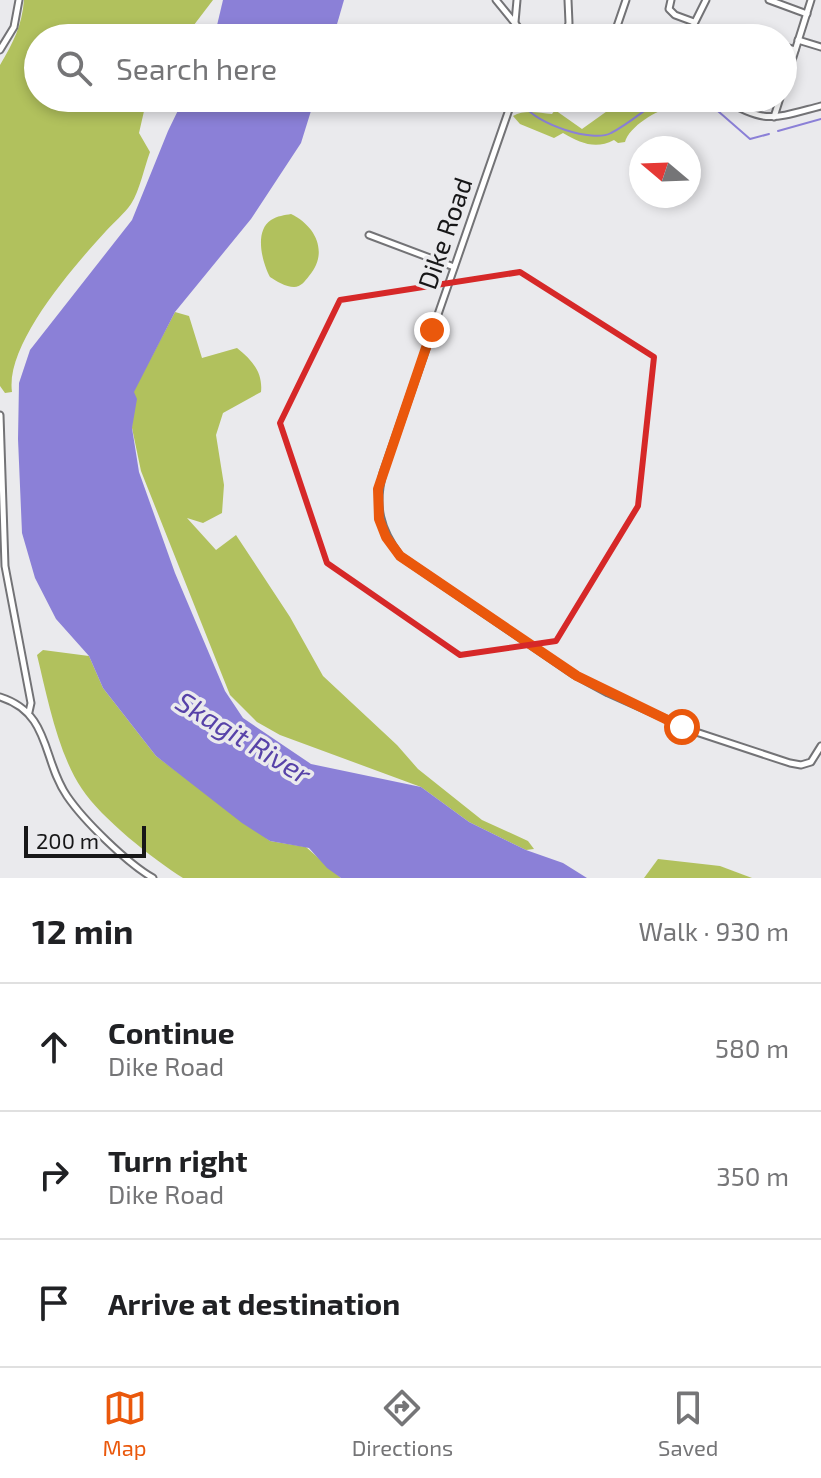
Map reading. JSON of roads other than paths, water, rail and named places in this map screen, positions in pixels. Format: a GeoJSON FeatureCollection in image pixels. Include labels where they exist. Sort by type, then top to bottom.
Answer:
{"type":"FeatureCollection","features":[{"type":"Feature","properties":{"kind":"street"},"geometry":{"type":"LineString","coordinates":[[0,50],[14,27],[19,0]]}},
{"type":"Feature","properties":{"kind":"street"},"geometry":{"type":"LineString","coordinates":[[496,0],[515,23]]}},
{"type":"Feature","properties":{"kind":"street"},"geometry":{"type":"LineString","coordinates":[[515,23],[517,0]]}},
{"type":"Feature","properties":{"kind":"street"},"geometry":{"type":"LineString","coordinates":[[568,0],[569,24]]}},
{"type":"Feature","properties":{"kind":"street"},"geometry":{"type":"LineString","coordinates":[[618,24],[626,0]]}},
{"type":"Feature","properties":{"kind":"street"},"geometry":{"type":"LineString","coordinates":[[671,0],[671,13],[694,22],[703,11],[706,0]]}},
{"type":"Feature","properties":{"kind":"street"},"geometry":{"type":"LineString","coordinates":[[769,0],[807,14]]}},
{"type":"Feature","properties":{"kind":"street"},"geometry":{"type":"LineString","coordinates":[[797,43],[811,0]]}},
{"type":"Feature","properties":{"kind":"street"},"geometry":{"type":"LineString","coordinates":[[798,40],[821,47]]}},
{"type":"Feature","properties":{"kind":"street"},"geometry":{"type":"LineString","coordinates":[[797,112],[821,106]]}},
{"type":"Feature","properties":{"kind":"street","name":"Dike Road"},"geometry":{"type":"LineString","coordinates":[[508,112],[378,489],[379,519],[386,537],[400,556],[577,676],[661,718],[723,743],[801,765],[811,762],[821,746]]}},
{"type":"Feature","properties":{"kind":"street"},"geometry":{"type":"LineString","coordinates":[[746,112],[753,116],[774,117],[795,112]]}},
{"type":"Feature","properties":{"kind":"street"},"geometry":{"type":"LineString","coordinates":[[774,117],[776,112]]}},
{"type":"Feature","properties":{"kind":"street"},"geometry":{"type":"LineString","coordinates":[[369,235],[454,267]]}},
{"type":"Feature","properties":{"kind":"street"},"geometry":{"type":"LineString","coordinates":[[0,415],[5,566],[31,703],[29,712]]}},
{"type":"Feature","properties":{"kind":"street"},"geometry":{"type":"LineString","coordinates":[[0,697],[29,712],[43,738],[59,784],[69,799],[133,866],[153,878]]}},
{"type":"Feature","properties":{"kind":"water"},"geometry":{"type":"Polygon","coordinates":[[[223,0],[344,0],[337,24],[217,24],[223,0]]]}},
{"type":"Feature","properties":{"kind":"water","name":"Skagit River"},"geometry":{"type":"Polygon","coordinates":[[[177,112],[311,112],[301,143],[251,219],[175,312],[134,392],[137,399],[132,428],[139,472],[175,573],[225,691],[243,718],[311,764],[421,787],[469,822],[526,850],[563,863],[587,878],[341,878],[309,848],[270,841],[242,823],[156,756],[103,688],[89,656],[56,619],[35,578],[22,533],[19,383],[30,350],[132,220],[177,112]]]}},
{"type":"Feature","properties":{"kind":"waterway"},"geometry":{"type":"LineString","coordinates":[[530,112],[552,125],[592,136],[611,133],[642,112]]}},
{"type":"Feature","properties":{"kind":"waterway"},"geometry":{"type":"LineString","coordinates":[[719,112],[750,139],[769,134]]}},
{"type":"Feature","properties":{"kind":"waterway"},"geometry":{"type":"LineString","coordinates":[[778,131],[821,119]]}}]}
